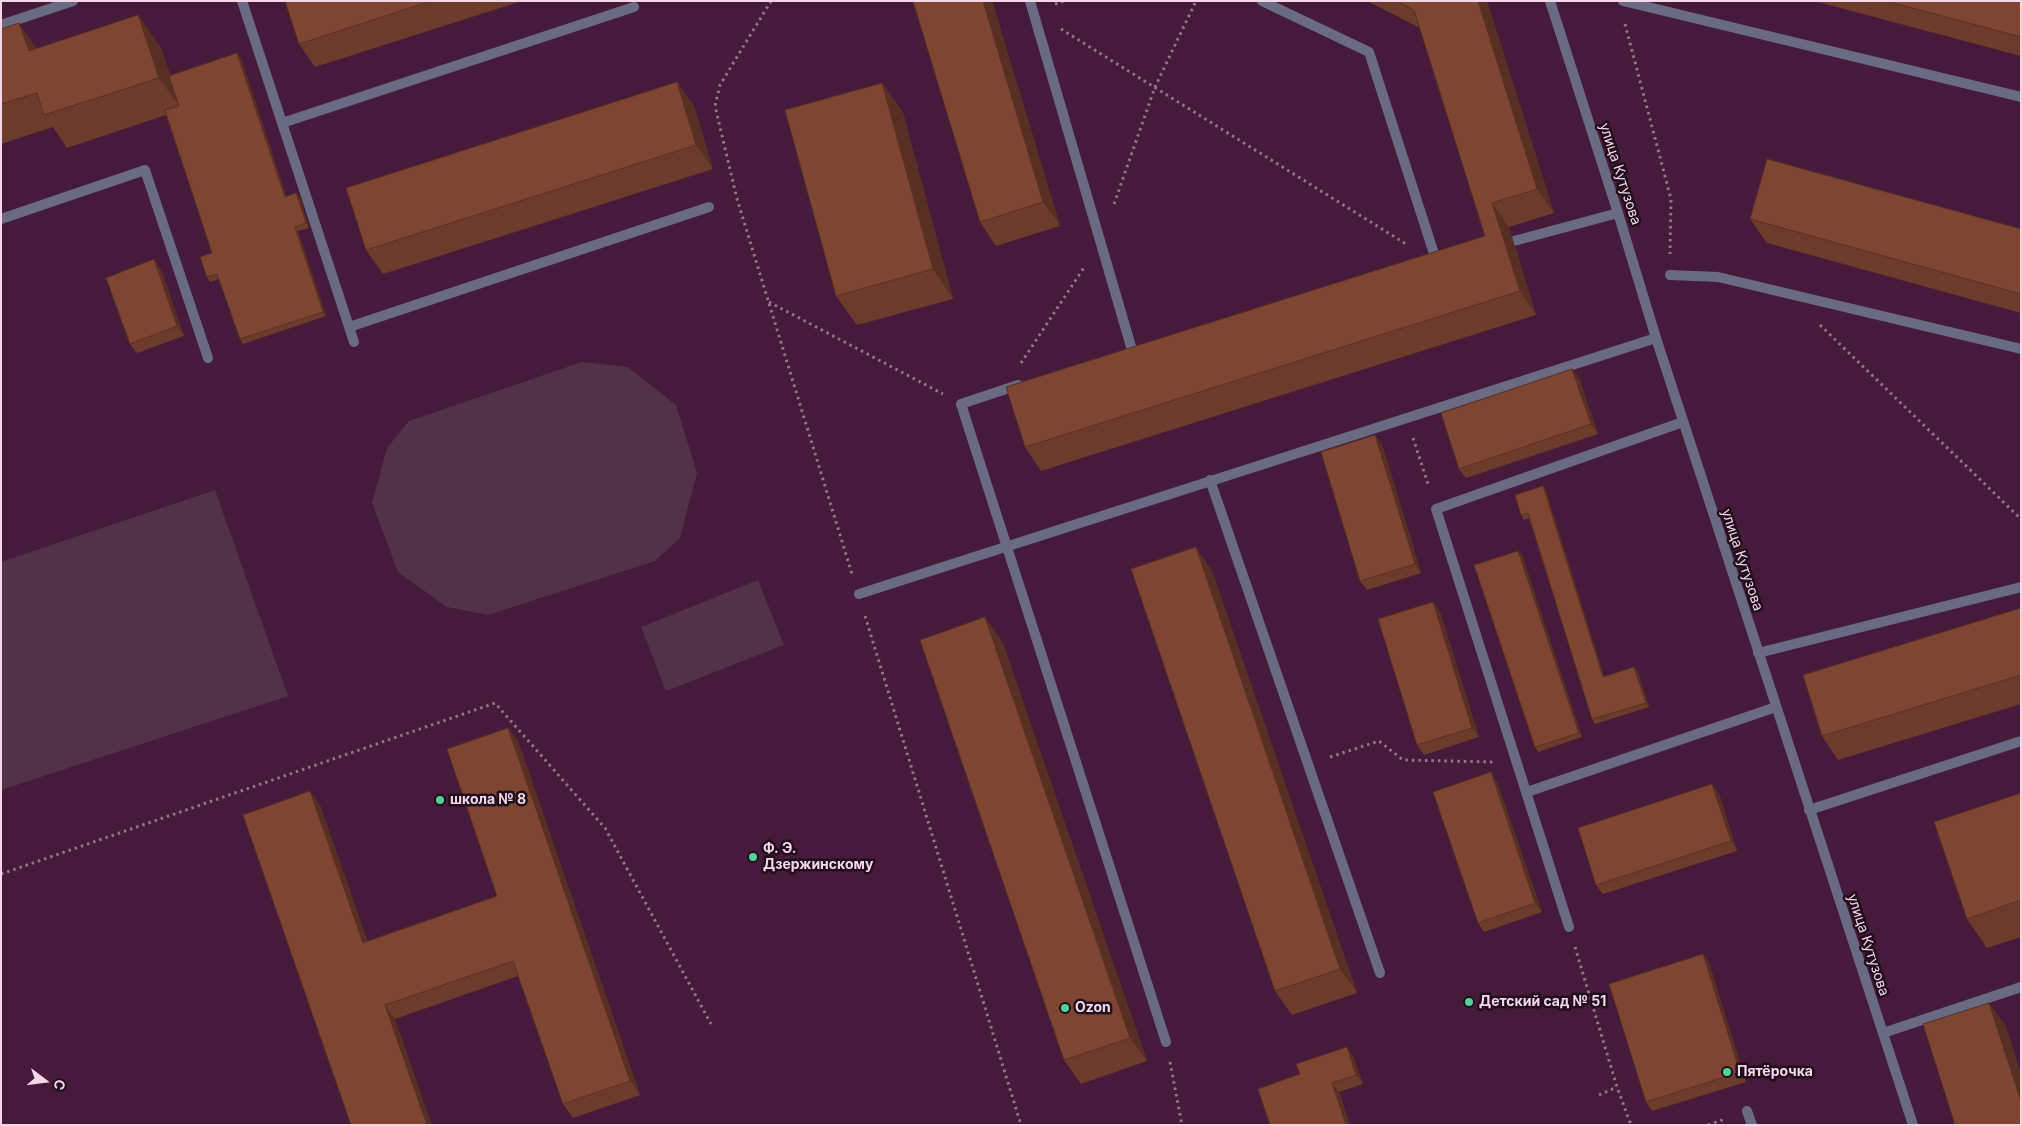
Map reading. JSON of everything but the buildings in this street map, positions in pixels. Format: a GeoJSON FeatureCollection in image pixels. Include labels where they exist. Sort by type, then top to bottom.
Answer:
{"type":"FeatureCollection","features":[{"type":"Feature","properties":{"kind":"street"},"geometry":{"type":"LineString","coordinates":[[1,25],[73,1]]}},
{"type":"Feature","properties":{"kind":"street"},"geometry":{"type":"LineString","coordinates":[[242,1],[354,342]]}},
{"type":"Feature","properties":{"kind":"street"},"geometry":{"type":"LineString","coordinates":[[1262,1],[1368,52],[1437,263]]}},
{"type":"Feature","properties":{"kind":"street","name":"улица Кутузова"},"geometry":{"type":"LineString","coordinates":[[1550,1],[1683,422],[1913,1125]]}},
{"type":"Feature","properties":{"kind":"street"},"geometry":{"type":"LineString","coordinates":[[1623,1],[2021,97]]}},
{"type":"Feature","properties":{"kind":"street"},"geometry":{"type":"LineString","coordinates":[[1032,6],[1132,350]]}},
{"type":"Feature","properties":{"kind":"street"},"geometry":{"type":"LineString","coordinates":[[282,122],[634,7]]}},
{"type":"Feature","properties":{"kind":"street"},"geometry":{"type":"LineString","coordinates":[[1,219],[145,170],[208,358]]}},
{"type":"Feature","properties":{"kind":"street"},"geometry":{"type":"LineString","coordinates":[[349,328],[709,207]]}},
{"type":"Feature","properties":{"kind":"street"},"geometry":{"type":"LineString","coordinates":[[1514,242],[1618,213]]}},
{"type":"Feature","properties":{"kind":"street"},"geometry":{"type":"LineString","coordinates":[[1670,275],[1718,277],[2021,349]]}},
{"type":"Feature","properties":{"kind":"street"},"geometry":{"type":"LineString","coordinates":[[859,594],[1656,338]]}},
{"type":"Feature","properties":{"kind":"street"},"geometry":{"type":"LineString","coordinates":[[1031,381],[961,404],[1166,1042]]}},
{"type":"Feature","properties":{"kind":"street"},"geometry":{"type":"LineString","coordinates":[[1569,927],[1436,509],[1683,422]]}},
{"type":"Feature","properties":{"kind":"street"},"geometry":{"type":"LineString","coordinates":[[1210,480],[1380,973]]}},
{"type":"Feature","properties":{"kind":"street"},"geometry":{"type":"LineString","coordinates":[[1758,653],[2021,587]]}},
{"type":"Feature","properties":{"kind":"street"},"geometry":{"type":"LineString","coordinates":[[1527,792],[1776,707]]}},
{"type":"Feature","properties":{"kind":"street"},"geometry":{"type":"LineString","coordinates":[[1809,810],[2021,741]]}},
{"type":"Feature","properties":{"kind":"street"},"geometry":{"type":"LineString","coordinates":[[1883,1033],[2021,986]]}},
{"type":"Feature","properties":{"kind":"street"},"geometry":{"type":"LineString","coordinates":[[1747,1111],[1752,1125]]}},
{"type":"Feature","properties":{"kind":"path"},"geometry":{"type":"LineString","coordinates":[[771,1],[720,85],[716,106],[737,199],[1021,1125]]}},
{"type":"Feature","properties":{"kind":"path"},"geometry":{"type":"LineString","coordinates":[[1032,6],[1437,263]]}},
{"type":"Feature","properties":{"kind":"path"},"geometry":{"type":"LineString","coordinates":[[1624,20],[1671,199],[1670,275]]}},
{"type":"Feature","properties":{"kind":"path"},"geometry":{"type":"LineString","coordinates":[[769,302],[961,404]]}},
{"type":"Feature","properties":{"kind":"path"},"geometry":{"type":"LineString","coordinates":[[1815,321],[2021,519]]}},
{"type":"Feature","properties":{"kind":"path"},"geometry":{"type":"LineString","coordinates":[[1406,418],[1436,509]]}},
{"type":"Feature","properties":{"kind":"path"},"geometry":{"type":"LineString","coordinates":[[1,874],[495,702],[605,828],[711,1024]]}},
{"type":"Feature","properties":{"kind":"path"},"geometry":{"type":"LineString","coordinates":[[1308,764],[1379,741],[1403,760],[1518,763]]}},
{"type":"Feature","properties":{"kind":"path"},"geometry":{"type":"LineString","coordinates":[[1569,927],[1617,1086],[1631,1125]]}},
{"type":"Feature","properties":{"kind":"path"},"geometry":{"type":"LineString","coordinates":[[1166,1042],[1182,1125]]}},
{"type":"Feature","properties":{"kind":"path"},"geometry":{"type":"LineString","coordinates":[[1599,1095],[1617,1086]]}},
{"type":"Feature","properties":{"kind":"shaded area"},"geometry":{"type":"Polygon","coordinates":[[[582,362],[628,367],[676,405],[697,473],[680,538],[655,561],[488,615],[447,607],[398,572],[372,503],[387,448],[409,421],[582,362]]]}},
{"type":"Feature","properties":{"kind":"shaded area"},"geometry":{"type":"Polygon","coordinates":[[[215,490],[288,696],[1,790],[1,562],[215,490]]]}},
{"type":"Feature","properties":{"kind":"shaded area"},"geometry":{"type":"Polygon","coordinates":[[[758,580],[784,645],[666,691],[641,627],[758,580]]]}},
{"type":"Feature","properties":{"kind":"place","name":"школа № 8"},"geometry":{"type":"Point","coordinates":[440,800]}},
{"type":"Feature","properties":{"kind":"place","name":"Ф. Э. Дзержинскому"},"geometry":{"type":"Point","coordinates":[753,857]}},
{"type":"Feature","properties":{"kind":"place","name":"Детский сад № 51"},"geometry":{"type":"Point","coordinates":[1469,1002]}},
{"type":"Feature","properties":{"kind":"place","name":"Ozon"},"geometry":{"type":"Point","coordinates":[1065,1008]}},
{"type":"Feature","properties":{"kind":"place","name":"Пятёрочка"},"geometry":{"type":"Point","coordinates":[1727,1072]}}]}
